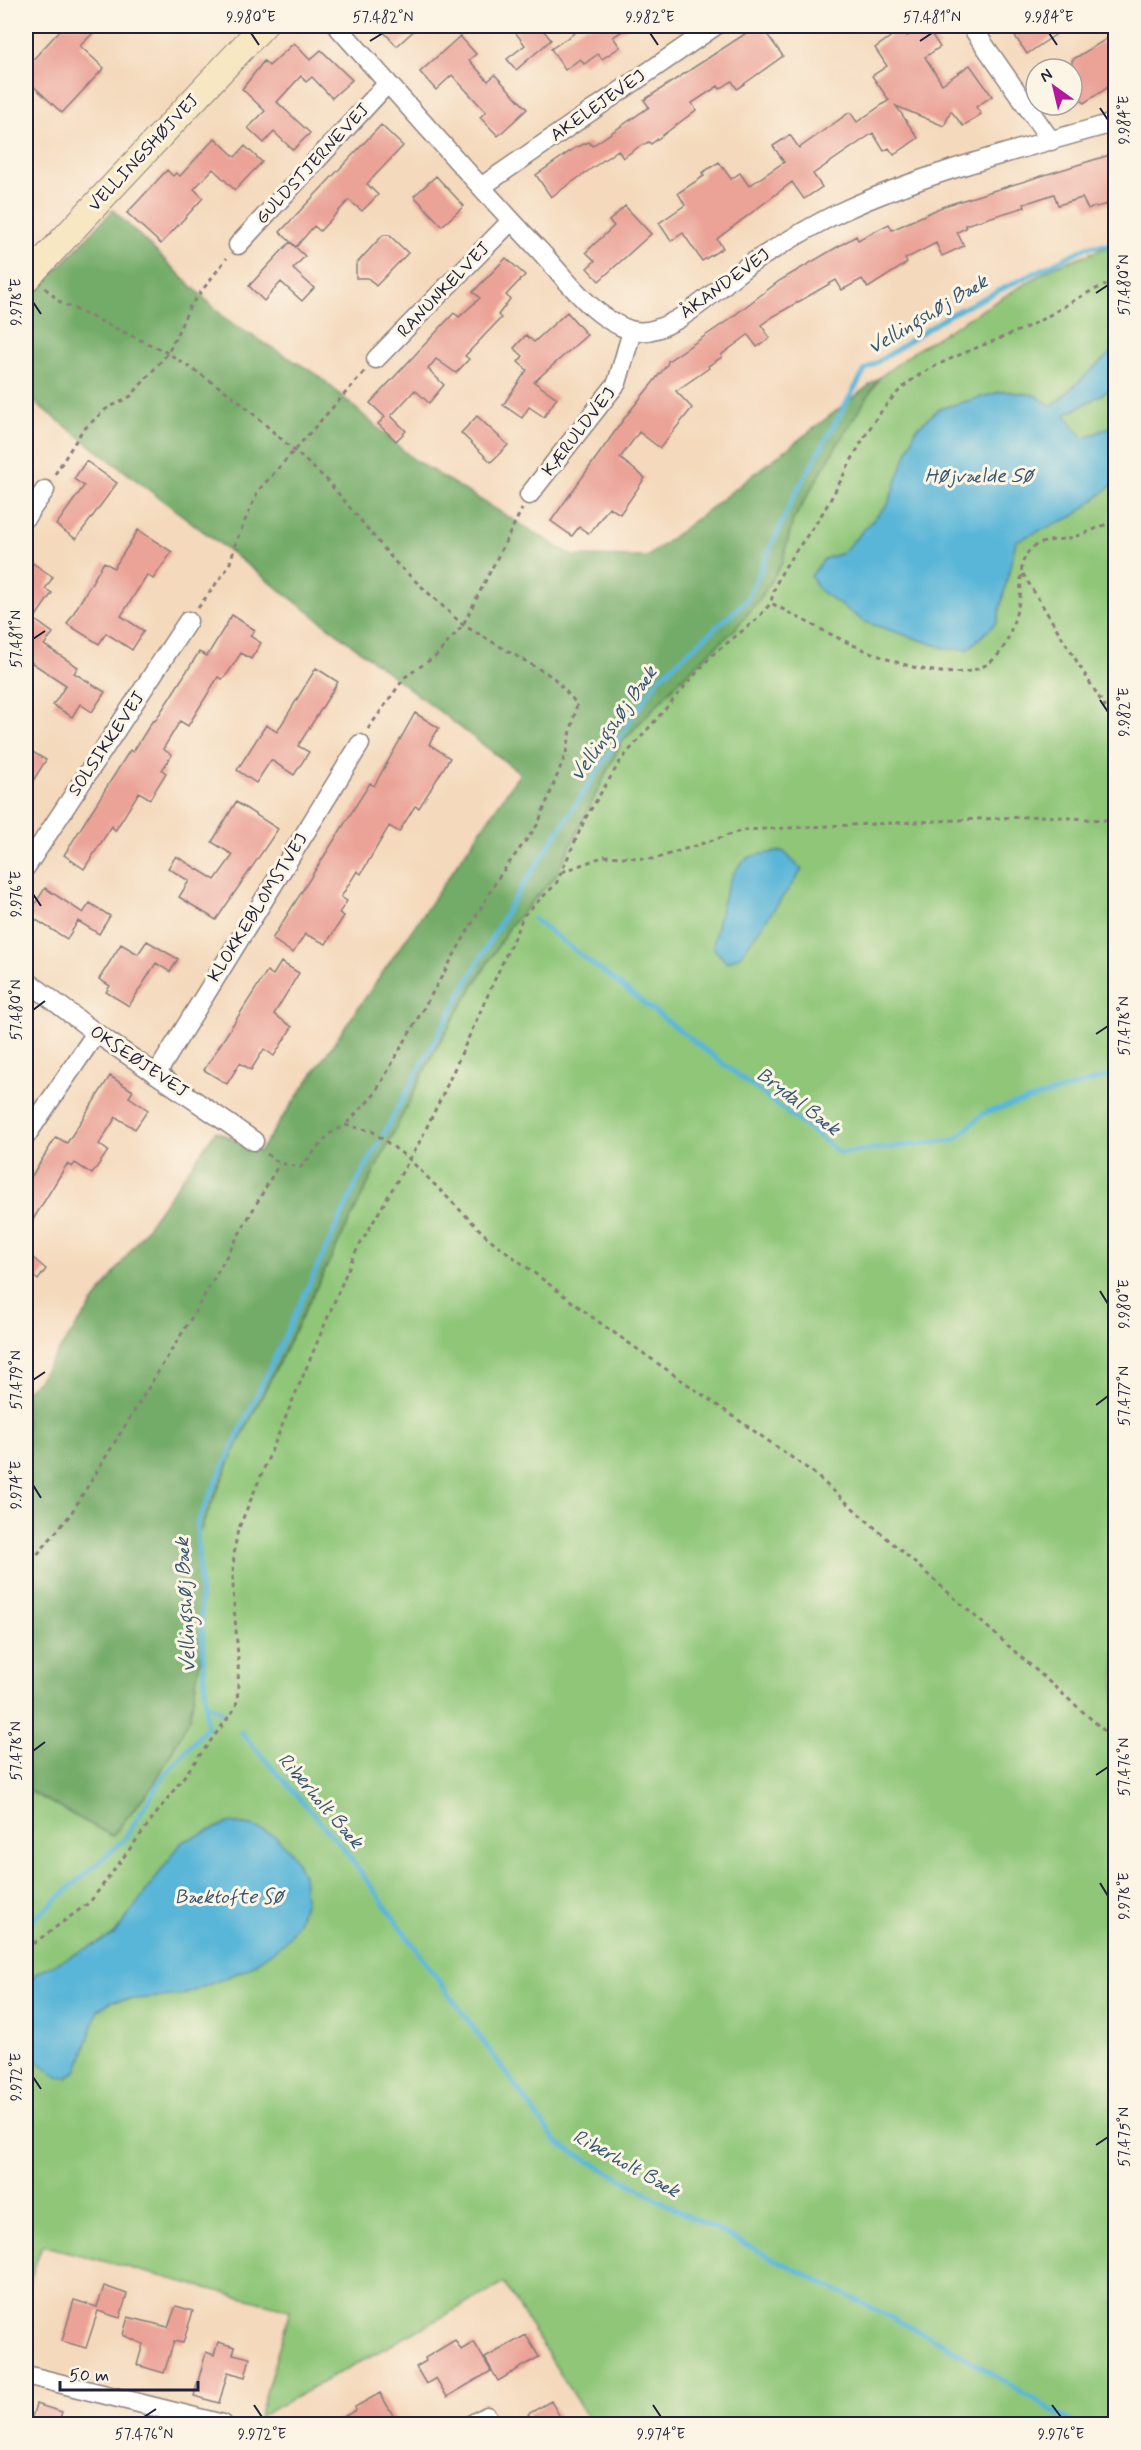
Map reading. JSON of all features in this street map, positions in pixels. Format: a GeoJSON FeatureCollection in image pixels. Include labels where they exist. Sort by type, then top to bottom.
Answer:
{"type":"FeatureCollection","features":[{"type":"Feature","properties":{"kind":"street","name":"VELLINGSHØJVEJ"},"geometry":{"type":"LineString","coordinates":[[28,277],[263,26]]}},
{"type":"Feature","properties":{"kind":"street"},"geometry":{"type":"LineString","coordinates":[[337,26],[511,221],[603,317],[632,331]]}},
{"type":"Feature","properties":{"kind":"street"},"geometry":{"type":"LineString","coordinates":[[971,26],[1051,141]]}},
{"type":"Feature","properties":{"kind":"street","name":"AKELEJEVEJ"},"geometry":{"type":"LineString","coordinates":[[481,187],[703,29]]}},
{"type":"Feature","properties":{"kind":"street","name":"GULDSTJERNEVEJ"},"geometry":{"type":"LineString","coordinates":[[238,245],[388,83]]}},
{"type":"Feature","properties":{"kind":"street","name":"ÅKANDEVEJ"},"geometry":{"type":"LineString","coordinates":[[632,331],[653,330],[677,320],[744,268],[798,234],[845,210],[903,186],[1116,122]]}},
{"type":"Feature","properties":{"kind":"street","name":"RANUNKELVEJ"},"geometry":{"type":"LineString","coordinates":[[376,359],[511,221]]}},
{"type":"Feature","properties":{"kind":"street","name":"KÆRULDVEJ"},"geometry":{"type":"LineString","coordinates":[[529,495],[617,383],[632,331]]}},
{"type":"Feature","properties":{"kind":"street"},"geometry":{"type":"LineString","coordinates":[[26,517],[45,490]]}},
{"type":"Feature","properties":{"kind":"street","name":"SOLSIKKEVEJ"},"geometry":{"type":"LineString","coordinates":[[26,867],[188,621]]}},
{"type":"Feature","properties":{"kind":"street","name":"KLOKKEBLOMSTVEJ"},"geometry":{"type":"LineString","coordinates":[[157,1073],[360,744]]}},
{"type":"Feature","properties":{"kind":"street","name":"OKSEØJEVEJ"},"geometry":{"type":"LineString","coordinates":[[26,980],[96,1033],[254,1141]]}},
{"type":"Feature","properties":{"kind":"street"},"geometry":{"type":"LineString","coordinates":[[26,1136],[96,1033]]}},
{"type":"Feature","properties":{"kind":"street"},"geometry":{"type":"LineString","coordinates":[[26,2375],[223,2424]]}},
{"type":"Feature","properties":{"kind":"path"},"geometry":{"type":"LineString","coordinates":[[45,490],[82,431],[106,409],[131,396],[168,353],[190,306],[238,245]]}},
{"type":"Feature","properties":{"kind":"path"},"geometry":{"type":"LineString","coordinates":[[26,1568],[70,1515],[192,1317],[279,1163],[301,1167],[329,1134],[345,1125],[374,1095],[498,878],[538,824],[566,753],[577,705],[553,677],[463,625],[396,563],[326,479],[232,396],[168,353],[60,302],[28,277]]}},
{"type":"Feature","properties":{"kind":"path"},"geometry":{"type":"LineString","coordinates":[[26,1949],[90,1902],[236,1707],[239,1688],[231,1596],[232,1556],[238,1530],[354,1255],[443,1095],[524,915],[556,884],[585,819],[621,760],[712,655],[756,620],[771,603],[773,591],[787,564],[820,518],[877,416],[898,390],[922,374],[1036,322],[1073,299],[1116,282]]}},
{"type":"Feature","properties":{"kind":"path"},"geometry":{"type":"LineString","coordinates":[[188,621],[229,566],[237,539],[258,491],[293,449],[376,359]]}},
{"type":"Feature","properties":{"kind":"path"},"geometry":{"type":"LineString","coordinates":[[360,744],[387,700],[405,677],[436,656],[463,625],[529,495]]}},
{"type":"Feature","properties":{"kind":"path"},"geometry":{"type":"LineString","coordinates":[[771,603],[869,653],[913,667],[946,672],[971,670],[990,662],[1005,645],[1020,599],[1024,558],[1030,549],[1041,543],[1074,537],[1116,520]]}},
{"type":"Feature","properties":{"kind":"path"},"geometry":{"type":"LineString","coordinates":[[1022,573],[1116,725]]}},
{"type":"Feature","properties":{"kind":"path"},"geometry":{"type":"LineString","coordinates":[[562,872],[605,856],[654,859],[744,830],[1043,816],[1116,821]]}},
{"type":"Feature","properties":{"kind":"path"},"geometry":{"type":"LineString","coordinates":[[345,1125],[372,1131],[408,1158],[487,1237],[596,1320],[811,1472],[1116,1741]]}},
{"type":"Feature","properties":{"kind":"green space"},"geometry":{"type":"Polygon","coordinates":[[[113,210],[229,322],[318,375],[413,459],[573,556],[647,557],[880,377],[793,520],[782,563],[762,596],[735,629],[678,682],[621,743],[556,875],[510,926],[435,1050],[233,1454],[199,1533],[202,1649],[190,1717],[155,1783],[112,1836],[26,1789],[26,1391],[38,1380],[216,1131],[259,1152],[520,773],[26,396],[26,302],[113,210]]]}},
{"type":"Feature","properties":{"kind":"green space"},"geometry":{"type":"Polygon","coordinates":[[[1115,244],[1115,2424],[591,2424],[504,2283],[259,2417],[290,2310],[42,2245],[26,2292],[26,1789],[112,1836],[155,1783],[190,1717],[202,1649],[199,1533],[233,1454],[435,1050],[510,926],[556,875],[621,743],[678,682],[735,629],[782,563],[793,520],[880,377],[916,350],[1053,267],[1115,244]]]}},
{"type":"Feature","properties":{"kind":"water","name":"Højvælde Sø"},"geometry":{"type":"Polygon","coordinates":[[[1115,349],[1115,387],[1065,415],[1084,439],[1115,424],[1115,483],[1074,516],[1016,541],[997,622],[968,649],[948,649],[865,622],[819,590],[811,576],[824,559],[842,553],[888,504],[916,429],[939,409],[1003,391],[1035,395],[1052,406],[1115,349]]]}},
{"type":"Feature","properties":{"kind":"water"},"geometry":{"type":"Polygon","coordinates":[[[783,851],[802,870],[741,955],[727,963],[713,947],[720,911],[734,873],[741,863],[750,857],[783,851]]]}},
{"type":"Feature","properties":{"kind":"water","name":"Bæktofte Sø"},"geometry":{"type":"Polygon","coordinates":[[[228,1823],[253,1826],[275,1836],[292,1853],[303,1875],[305,1900],[298,1923],[284,1943],[247,1969],[183,1995],[112,2001],[98,2010],[78,2070],[67,2078],[58,2077],[32,2057],[26,2042],[26,1989],[35,1974],[114,1935],[182,1842],[228,1823]]]}},
{"type":"Feature","properties":{"kind":"building"},"geometry":{"type":"Polygon","coordinates":[[[64,26],[100,26],[80,46],[104,68],[62,113],[26,79],[26,67],[64,26]]]}},
{"type":"Feature","properties":{"kind":"building"},"geometry":{"type":"Polygon","coordinates":[[[378,26],[419,26],[397,46],[378,26]]]}},
{"type":"Feature","properties":{"kind":"building"},"geometry":{"type":"Polygon","coordinates":[[[524,26],[540,26],[551,40],[516,70],[507,59],[525,45],[515,32],[524,26]]]}},
{"type":"Feature","properties":{"kind":"building"},"geometry":{"type":"Polygon","coordinates":[[[585,26],[630,26],[613,37],[620,47],[602,59],[598,54],[584,64],[580,59],[565,70],[551,49],[585,26]]]}},
{"type":"Feature","properties":{"kind":"building"},"geometry":{"type":"Polygon","coordinates":[[[757,26],[761,26],[783,56],[737,89],[732,81],[720,89],[718,86],[692,103],[696,110],[651,144],[649,142],[640,146],[623,158],[618,150],[551,197],[536,175],[575,148],[589,142],[592,146],[649,107],[644,100],[757,26]]]}},
{"type":"Feature","properties":{"kind":"building"},"geometry":{"type":"Polygon","coordinates":[[[883,26],[900,26],[907,36],[926,26],[940,47],[925,57],[942,84],[970,65],[992,96],[976,107],[981,114],[963,126],[951,111],[944,126],[896,106],[918,138],[894,155],[889,148],[884,151],[873,133],[813,174],[822,187],[804,199],[792,182],[717,239],[723,248],[702,261],[683,233],[671,241],[659,223],[685,205],[678,193],[704,176],[702,173],[719,162],[731,179],[740,173],[749,186],[784,162],[773,146],[790,135],[799,148],[850,112],[857,122],[889,100],[872,76],[887,66],[875,48],[890,37],[883,26]]]}},
{"type":"Feature","properties":{"kind":"building"},"geometry":{"type":"Polygon","coordinates":[[[1022,26],[1068,26],[1027,54],[1012,32],[1022,26]]]}},
{"type":"Feature","properties":{"kind":"building"},"geometry":{"type":"Polygon","coordinates":[[[1116,33],[1116,82],[1084,103],[1084,57],[1077,57],[1116,33]]]}},
{"type":"Feature","properties":{"kind":"building"},"geometry":{"type":"Polygon","coordinates":[[[460,36],[476,54],[469,60],[488,81],[495,75],[527,109],[498,136],[480,117],[486,112],[452,75],[436,90],[420,72],[460,36]]]}},
{"type":"Feature","properties":{"kind":"building"},"geometry":{"type":"Polygon","coordinates":[[[294,43],[310,60],[321,50],[352,80],[332,98],[312,77],[306,82],[301,76],[277,102],[310,133],[293,150],[274,132],[264,143],[248,128],[265,111],[242,89],[264,61],[269,66],[294,43]]]}},
{"type":"Feature","properties":{"kind":"building"},"geometry":{"type":"Polygon","coordinates":[[[381,125],[403,146],[367,184],[378,195],[362,211],[349,200],[320,231],[314,226],[296,247],[280,232],[381,125]]]}},
{"type":"Feature","properties":{"kind":"building"},"geometry":{"type":"Polygon","coordinates":[[[215,138],[235,157],[245,146],[262,162],[235,190],[213,169],[194,189],[203,198],[161,244],[127,213],[167,170],[173,176],[176,173],[180,176],[215,138]]]}},
{"type":"Feature","properties":{"kind":"building"},"geometry":{"type":"Polygon","coordinates":[[[1116,153],[1116,202],[1088,209],[1082,198],[1058,205],[1054,194],[1024,204],[1025,207],[965,225],[966,228],[957,232],[964,246],[942,256],[936,243],[905,259],[907,263],[868,288],[862,279],[842,290],[836,280],[774,316],[761,325],[770,338],[757,347],[748,335],[708,366],[709,368],[676,391],[692,408],[660,448],[639,432],[620,458],[645,478],[620,514],[609,507],[591,532],[588,533],[579,527],[572,536],[551,521],[668,361],[727,321],[779,281],[856,236],[858,240],[889,224],[892,230],[944,206],[1116,153]]]}},
{"type":"Feature","properties":{"kind":"building"},"geometry":{"type":"Polygon","coordinates":[[[436,176],[464,206],[442,226],[414,196],[436,176]]]}},
{"type":"Feature","properties":{"kind":"building"},"geometry":{"type":"Polygon","coordinates":[[[625,206],[651,234],[599,281],[587,268],[595,261],[586,252],[614,226],[609,221],[625,206]]]}},
{"type":"Feature","properties":{"kind":"building"},"geometry":{"type":"Polygon","coordinates":[[[383,235],[389,235],[408,253],[376,286],[368,278],[356,278],[356,264],[383,235]]]}},
{"type":"Feature","properties":{"kind":"building"},"geometry":{"type":"Polygon","coordinates":[[[290,242],[305,256],[293,269],[314,288],[302,301],[281,282],[264,301],[249,286],[290,242]]]}},
{"type":"Feature","properties":{"kind":"building"},"geometry":{"type":"Polygon","coordinates":[[[506,258],[525,275],[506,295],[510,299],[498,315],[501,318],[465,356],[469,359],[456,373],[436,359],[428,369],[444,385],[429,403],[415,390],[391,416],[406,431],[396,441],[378,424],[385,417],[370,403],[454,313],[459,317],[480,298],[473,292],[506,258]]]}},
{"type":"Feature","properties":{"kind":"building"},"geometry":{"type":"Polygon","coordinates":[[[567,312],[587,335],[534,382],[557,398],[544,417],[529,407],[522,418],[503,405],[527,370],[518,362],[523,356],[514,348],[526,335],[534,342],[567,312]]]}},
{"type":"Feature","properties":{"kind":"building"},"geometry":{"type":"Polygon","coordinates":[[[477,416],[508,445],[491,462],[461,433],[477,416]]]}},
{"type":"Feature","properties":{"kind":"building"},"geometry":{"type":"Polygon","coordinates":[[[86,461],[117,483],[76,539],[56,525],[84,486],[74,479],[86,461]]]}},
{"type":"Feature","properties":{"kind":"building"},"geometry":{"type":"Polygon","coordinates":[[[138,530],[172,552],[153,579],[147,575],[121,616],[144,631],[132,650],[106,633],[99,644],[67,624],[104,562],[114,568],[138,530]]]}},
{"type":"Feature","properties":{"kind":"building"},"geometry":{"type":"Polygon","coordinates":[[[31,562],[53,577],[45,589],[52,593],[34,619],[53,633],[44,645],[78,667],[74,673],[105,692],[92,712],[80,704],[72,717],[53,705],[66,685],[26,659],[26,570],[31,562]]]}},
{"type":"Feature","properties":{"kind":"building"},"geometry":{"type":"Polygon","coordinates":[[[232,615],[255,630],[250,636],[261,643],[251,659],[241,653],[228,673],[222,679],[218,677],[188,726],[180,721],[163,749],[172,755],[162,770],[166,773],[150,799],[139,792],[115,831],[112,826],[84,869],[64,855],[130,750],[133,752],[153,720],[155,721],[199,652],[207,656],[232,615]]]}},
{"type":"Feature","properties":{"kind":"building"},"geometry":{"type":"Polygon","coordinates":[[[316,668],[338,682],[298,746],[309,752],[294,775],[271,760],[256,783],[237,770],[266,725],[277,732],[316,668]]]}},
{"type":"Feature","properties":{"kind":"building"},"geometry":{"type":"Polygon","coordinates":[[[415,713],[439,728],[429,744],[450,758],[419,808],[415,806],[399,832],[389,826],[361,874],[357,871],[341,897],[347,901],[339,913],[344,916],[326,944],[305,934],[293,953],[272,939],[370,783],[374,786],[415,713]]]}},
{"type":"Feature","properties":{"kind":"building"},"geometry":{"type":"Polygon","coordinates":[[[26,748],[46,760],[26,792],[26,748]]]}},
{"type":"Feature","properties":{"kind":"building"},"geometry":{"type":"Polygon","coordinates":[[[236,802],[278,829],[216,920],[179,897],[189,881],[168,868],[176,856],[215,880],[233,855],[212,842],[236,802]]]}},
{"type":"Feature","properties":{"kind":"building"},"geometry":{"type":"Polygon","coordinates":[[[45,888],[83,913],[90,903],[110,916],[99,934],[78,921],[67,939],[28,915],[45,888]]]}},
{"type":"Feature","properties":{"kind":"building"},"geometry":{"type":"Polygon","coordinates":[[[147,941],[178,959],[170,972],[156,963],[129,1006],[106,992],[110,986],[99,979],[121,944],[138,954],[147,941]]]}},
{"type":"Feature","properties":{"kind":"building"},"geometry":{"type":"Polygon","coordinates":[[[281,962],[299,973],[274,1014],[292,1027],[274,1056],[264,1049],[251,1070],[240,1063],[227,1084],[204,1070],[267,971],[273,975],[281,962]]]}},
{"type":"Feature","properties":{"kind":"building"},"geometry":{"type":"Polygon","coordinates":[[[110,1076],[133,1091],[129,1097],[148,1110],[135,1129],[116,1117],[99,1144],[108,1151],[92,1174],[75,1163],[72,1167],[67,1164],[26,1231],[26,1185],[56,1137],[67,1143],[110,1076]]]}},
{"type":"Feature","properties":{"kind":"building"},"geometry":{"type":"Polygon","coordinates":[[[26,1252],[46,1269],[38,1280],[26,1270],[26,1252]]]}},
{"type":"Feature","properties":{"kind":"building"},"geometry":{"type":"Polygon","coordinates":[[[104,2286],[127,2294],[120,2318],[98,2311],[86,2348],[62,2341],[74,2300],[97,2307],[104,2286]]]}},
{"type":"Feature","properties":{"kind":"building"},"geometry":{"type":"Polygon","coordinates":[[[176,2306],[193,2311],[183,2343],[174,2341],[164,2373],[137,2365],[143,2344],[123,2335],[128,2317],[168,2327],[176,2306]]]}},
{"type":"Feature","properties":{"kind":"building"},"geometry":{"type":"Polygon","coordinates":[[[526,2335],[539,2357],[498,2381],[485,2358],[526,2335]]]}},
{"type":"Feature","properties":{"kind":"building"},"geometry":{"type":"Polygon","coordinates":[[[455,2340],[461,2350],[474,2342],[491,2371],[447,2397],[436,2378],[426,2384],[416,2367],[426,2361],[425,2358],[455,2340]]]}},
{"type":"Feature","properties":{"kind":"building"},"geometry":{"type":"Polygon","coordinates":[[[218,2342],[235,2347],[233,2354],[250,2358],[245,2377],[228,2372],[219,2403],[194,2396],[206,2352],[214,2355],[218,2342]]]}},
{"type":"Feature","properties":{"kind":"building"},"geometry":{"type":"Polygon","coordinates":[[[380,2393],[398,2424],[331,2424],[356,2410],[355,2407],[380,2393]]]}},
{"type":"Feature","properties":{"kind":"building"},"geometry":{"type":"Polygon","coordinates":[[[551,2401],[564,2424],[534,2424],[528,2414],[551,2401]]]}},
{"type":"Feature","properties":{"kind":"building"},"geometry":{"type":"Polygon","coordinates":[[[36,2404],[62,2412],[58,2424],[30,2424],[36,2404]]]}},
{"type":"Feature","properties":{"kind":"waterway","name":"Vellingshøj Bæk"},"geometry":{"type":"LineString","coordinates":[[383,1135],[510,905],[658,679],[747,600],[795,494],[865,370],[949,315],[1087,247],[1116,244]]}},
{"type":"Feature","properties":{"kind":"waterway","name":"Brydal Bæk"},"geometry":{"type":"LineString","coordinates":[[534,919],[840,1153],[955,1140],[984,1113],[1116,1074]]}},
{"type":"Feature","properties":{"kind":"waterway","name":"Vellingshøj Bæk"},"geometry":{"type":"LineString","coordinates":[[26,1926],[124,1840],[163,1777],[207,1727],[197,1523],[358,1181],[379,1143]]}},
{"type":"Feature","properties":{"kind":"waterway","name":"Riberholt Bæk"},"geometry":{"type":"LineString","coordinates":[[205,1703],[222,1712]]}},
{"type":"Feature","properties":{"kind":"waterway","name":"Riberholt Bæk"},"geometry":{"type":"LineString","coordinates":[[241,1732],[344,1849],[557,2143],[675,2209],[942,2343],[1074,2424]]}}]}
